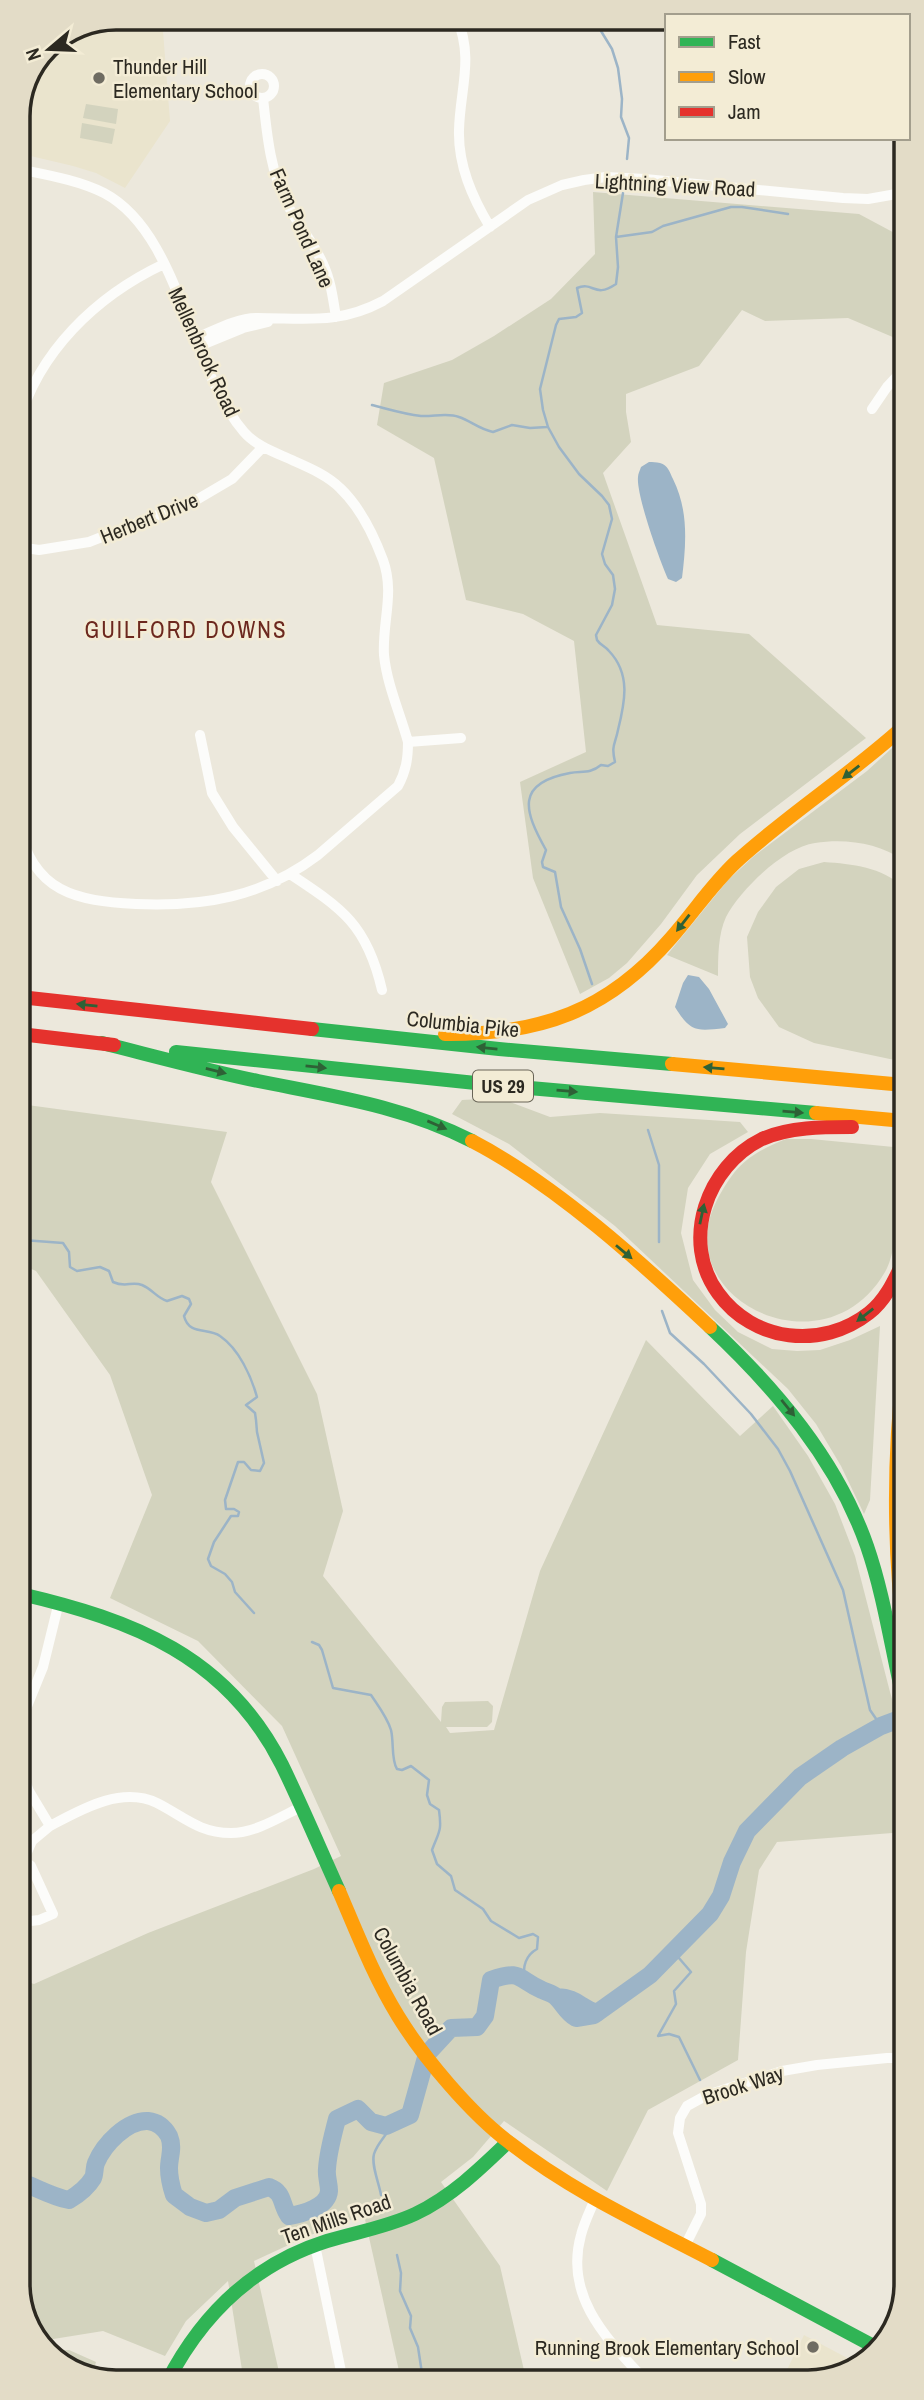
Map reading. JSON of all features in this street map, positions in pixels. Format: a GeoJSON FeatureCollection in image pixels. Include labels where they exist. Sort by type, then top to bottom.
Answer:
{"type":"FeatureCollection","features":[{"type":"Feature","properties":{"kind":"main road"},"geometry":{"type":"LineString","coordinates":[[356,1035],[498,1033],[534,1026],[586,1008],[621,985],[651,960],[721,875],[740,858],[850,773],[894,735]]}},
{"type":"Feature","properties":{"kind":"main road","name":"Columbia Pike"},"geometry":{"type":"LineString","coordinates":[[30,998],[356,1035],[894,1084]]}},
{"type":"Feature","properties":{"kind":"main road","name":"US 29"},"geometry":{"type":"LineString","coordinates":[[30,1035],[495,1085],[894,1123]]}},
{"type":"Feature","properties":{"kind":"main road"},"geometry":{"type":"LineString","coordinates":[[102,1044],[243,1078],[357,1100],[428,1121],[487,1149],[518,1168],[590,1223],[687,1306],[748,1363],[793,1413],[845,1496],[867,1546],[882,1599],[894,1658]]}},
{"type":"Feature","properties":{"kind":"main road"},"geometry":{"type":"LineString","coordinates":[[894,1124],[797,1130],[764,1139],[750,1146],[727,1164],[709,1190],[703,1206],[699,1235],[704,1267],[716,1292],[727,1305],[755,1326],[784,1336],[817,1337],[844,1329],[869,1313],[887,1292],[894,1279]]}},
{"type":"Feature","properties":{"kind":"main road"},"geometry":{"type":"LineString","coordinates":[[894,1469],[894,1522]]}},
{"type":"Feature","properties":{"kind":"main road","name":"Columbia Road"},"geometry":{"type":"LineString","coordinates":[[30,1596],[127,1622],[164,1640],[197,1662],[241,1704],[267,1738],[371,1964],[398,2016],[437,2070],[508,2142],[595,2199],[869,2344]]}},
{"type":"Feature","properties":{"kind":"main road","name":"Ten Mills Road"},"geometry":{"type":"LineString","coordinates":[[173,2370],[196,2332],[233,2291],[260,2271],[315,2245],[373,2230],[435,2203],[481,2168],[508,2142]]}},
{"type":"Feature","properties":{"kind":"street"},"geometry":{"type":"LineString","coordinates":[[461,30],[467,67],[459,132],[461,155],[476,204],[490,227]]}},
{"type":"Feature","properties":{"kind":"street","name":"Farm Pond Lane"},"geometry":{"type":"LineString","coordinates":[[263,98],[273,168],[287,203],[323,262],[336,317]]}},
{"type":"Feature","properties":{"kind":"street","name":"Mellenbrook Road"},"geometry":{"type":"LineString","coordinates":[[30,172],[69,181],[106,194],[121,204],[143,226],[164,264],[227,409],[249,438],[339,486],[360,514],[384,561],[390,599],[385,634],[386,667],[408,742],[407,763],[398,786],[318,855],[290,874],[246,895],[200,904],[171,905],[88,900],[54,886],[30,861]]}},
{"type":"Feature","properties":{"kind":"street","name":"Lightning View Road"},"geometry":{"type":"LineString","coordinates":[[197,342],[241,321],[256,318],[314,320],[367,310],[528,200],[562,185],[606,177],[843,198],[868,199],[894,194]]}},
{"type":"Feature","properties":{"kind":"street"},"geometry":{"type":"LineString","coordinates":[[30,394],[36,378],[59,344],[77,325],[127,283],[164,264]]}},
{"type":"Feature","properties":{"kind":"street"},"geometry":{"type":"LineString","coordinates":[[872,409],[894,380]]}},
{"type":"Feature","properties":{"kind":"street","name":"Herbert Drive"},"geometry":{"type":"LineString","coordinates":[[30,549],[39,550],[89,541],[198,499],[232,479],[263,447]]}},
{"type":"Feature","properties":{"kind":"street"},"geometry":{"type":"LineString","coordinates":[[200,735],[212,793],[233,827],[277,881]]}},
{"type":"Feature","properties":{"kind":"street"},"geometry":{"type":"LineString","coordinates":[[408,742],[461,738]]}},
{"type":"Feature","properties":{"kind":"street"},"geometry":{"type":"LineString","coordinates":[[290,874],[348,916],[368,946],[382,990]]}},
{"type":"Feature","properties":{"kind":"street"},"geometry":{"type":"LineString","coordinates":[[30,1699],[43,1667],[59,1602]]}},
{"type":"Feature","properties":{"kind":"street"},"geometry":{"type":"LineString","coordinates":[[30,1793],[50,1826]]}},
{"type":"Feature","properties":{"kind":"street"},"geometry":{"type":"LineString","coordinates":[[30,1845],[50,1826],[100,1803],[126,1796],[157,1803],[185,1821],[207,1830],[233,1833],[253,1829],[301,1807]]}},
{"type":"Feature","properties":{"kind":"street"},"geometry":{"type":"LineString","coordinates":[[30,1866],[53,1914],[30,1921]]}},
{"type":"Feature","properties":{"kind":"street","name":"Brook Way"},"geometry":{"type":"LineString","coordinates":[[685,2246],[701,2214],[701,2204],[678,2133],[680,2118],[687,2106],[719,2091],[794,2068],[894,2058]]}},
{"type":"Feature","properties":{"kind":"street"},"geometry":{"type":"LineString","coordinates":[[595,2199],[578,2246],[580,2290],[600,2330],[636,2370]]}},
{"type":"Feature","properties":{"kind":"street"},"geometry":{"type":"LineString","coordinates":[[315,2245],[342,2370]]}},
{"type":"Feature","properties":{"kind":"shaded area","name":"Thunder Hill Elementary School"},"geometry":{"type":"Polygon","coordinates":[[[163,30],[170,121],[125,188],[96,173],[30,156],[30,111],[36,83],[44,68],[68,44],[83,36],[99,31],[163,30]]]}},
{"type":"Feature","properties":{"kind":"shaded area","name":"Running Brook Elementary School"},"geometry":{"type":"Polygon","coordinates":[[[804,2335],[850,2359],[825,2369],[787,2370],[804,2335]]]}},
{"type":"Feature","properties":{"kind":"green space"},"geometry":{"type":"Polygon","coordinates":[[[86,104],[118,109],[116,124],[83,118],[86,104]]]}},
{"type":"Feature","properties":{"kind":"green space"},"geometry":{"type":"Polygon","coordinates":[[[82,123],[115,129],[112,144],[80,138],[82,123]]]}},
{"type":"Feature","properties":{"kind":"green space"},"geometry":{"type":"Polygon","coordinates":[[[593,192],[859,214],[894,233],[894,338],[848,318],[765,321],[742,310],[699,366],[626,394],[631,442],[603,473],[657,625],[749,634],[866,738],[740,834],[697,875],[661,924],[627,963],[609,978],[580,994],[533,878],[520,782],[586,752],[574,641],[523,614],[466,600],[434,458],[377,425],[384,383],[452,360],[494,336],[551,299],[595,254],[593,192]]]}},
{"type":"Feature","properties":{"kind":"green space"},"geometry":{"type":"Polygon","coordinates":[[[894,746],[894,854],[873,846],[850,842],[803,846],[764,871],[733,906],[721,931],[718,976],[667,955],[728,880],[754,856],[867,771],[894,746]]]}},
{"type":"Feature","properties":{"kind":"green space"},"geometry":{"type":"Polygon","coordinates":[[[824,862],[856,866],[894,879],[894,1060],[814,1043],[779,1027],[758,998],[750,977],[747,937],[758,912],[776,887],[799,869],[824,862]]]}},
{"type":"Feature","properties":{"kind":"green space"},"geometry":{"type":"Polygon","coordinates":[[[499,1098],[550,1117],[600,1113],[740,1122],[748,1132],[710,1154],[688,1188],[681,1233],[693,1280],[715,1310],[738,1332],[772,1349],[820,1350],[880,1326],[870,1500],[864,1514],[841,1466],[816,1424],[788,1389],[615,1226],[509,1144],[452,1114],[462,1100],[499,1098]]]}},
{"type":"Feature","properties":{"kind":"green space"},"geometry":{"type":"Polygon","coordinates":[[[30,1105],[227,1132],[211,1182],[317,1394],[343,1511],[323,1576],[441,1722],[445,1702],[488,1701],[493,1706],[492,1722],[487,1727],[446,1727],[450,1733],[494,1730],[540,1571],[646,1340],[740,1436],[773,1406],[808,1456],[835,1504],[855,1556],[894,1706],[894,1833],[777,1842],[759,1870],[746,1952],[738,2060],[648,2110],[607,2191],[504,2121],[473,2157],[441,2182],[500,2266],[524,2370],[399,2370],[364,2215],[308,2236],[254,2261],[279,2370],[242,2370],[228,2281],[186,2321],[165,2356],[103,2331],[51,2339],[34,2312],[30,2284],[30,1983],[34,1984],[148,1933],[341,1856],[282,1726],[198,1641],[110,1598],[152,1495],[110,1375],[36,1271],[30,1268],[30,1105]]]}},
{"type":"Feature","properties":{"kind":"green space"},"geometry":{"type":"Polygon","coordinates":[[[786,1139],[894,1147],[894,1248],[887,1269],[858,1303],[826,1319],[792,1321],[759,1312],[732,1294],[713,1268],[707,1236],[717,1200],[737,1169],[762,1150],[786,1139]]]}},
{"type":"Feature","properties":{"kind":"green space"},"geometry":{"type":"Polygon","coordinates":[[[62,2350],[69,2350],[96,2362],[94,2368],[73,2359],[62,2350]]]}},
{"type":"Feature","properties":{"kind":"water"},"geometry":{"type":"Polygon","coordinates":[[[649,462],[667,467],[682,503],[685,553],[682,578],[676,582],[668,579],[654,544],[638,486],[641,467],[649,462]]]}},
{"type":"Feature","properties":{"kind":"water"},"geometry":{"type":"Polygon","coordinates":[[[688,975],[699,977],[709,989],[728,1024],[725,1028],[701,1030],[690,1026],[675,1007],[688,975]]]}},
{"type":"Feature","properties":{"kind":"waterway"},"geometry":{"type":"LineString","coordinates":[[601,30],[612,49],[618,68],[621,117],[629,138],[627,159]]}},
{"type":"Feature","properties":{"kind":"waterway"},"geometry":{"type":"LineString","coordinates":[[592,984],[561,907],[555,872],[543,867],[546,850],[533,823],[529,801],[532,791],[552,778],[590,771],[615,762],[613,748],[623,709],[623,679],[616,660],[598,642],[596,635],[612,605],[615,589],[613,575],[602,554],[612,519],[609,505],[579,474],[559,447],[548,427],[540,389],[559,319],[576,317],[582,313],[577,288],[583,286],[603,290],[616,284],[616,237],[623,193]]}},
{"type":"Feature","properties":{"kind":"waterway"},"geometry":{"type":"LineString","coordinates":[[616,237],[652,232],[663,226],[731,207],[788,214]]}},
{"type":"Feature","properties":{"kind":"waterway"},"geometry":{"type":"LineString","coordinates":[[372,405],[421,416],[454,416],[493,432],[512,425],[547,427]]}},
{"type":"Feature","properties":{"kind":"waterway"},"geometry":{"type":"LineString","coordinates":[[648,1130],[659,1165],[659,1242]]}},
{"type":"Feature","properties":{"kind":"waterway"},"geometry":{"type":"LineString","coordinates":[[30,1241],[63,1243],[69,1252],[70,1267],[77,1271],[100,1267],[109,1271],[113,1282],[118,1284],[142,1285],[167,1301],[182,1296],[189,1299],[191,1304],[184,1316],[186,1322],[194,1329],[220,1336],[238,1355],[248,1372],[257,1397],[246,1405],[255,1413],[264,1463],[260,1471],[251,1470],[244,1462],[238,1462],[225,1500],[226,1509],[234,1509],[239,1512],[238,1516],[231,1516],[214,1542],[208,1559],[211,1566],[225,1574],[232,1582],[235,1592],[254,1613]]}},
{"type":"Feature","properties":{"kind":"waterway"},"geometry":{"type":"LineString","coordinates":[[662,1311],[670,1333],[704,1364],[751,1414],[778,1449],[790,1471],[843,1590],[870,1710],[881,1726]]}},
{"type":"Feature","properties":{"kind":"waterway"},"geometry":{"type":"LineString","coordinates":[[312,1642],[322,1650],[333,1688],[371,1695],[380,1708],[391,1730],[397,1769],[411,1766],[429,1780],[427,1795],[430,1804],[439,1810],[440,1823],[432,1850],[437,1864],[451,1876],[455,1890],[483,1909],[491,1921],[519,1938],[533,1934],[538,1937],[537,1949],[526,1962],[525,1978]]}},
{"type":"Feature","properties":{"kind":"waterway"},"geometry":{"type":"LineString","coordinates":[[30,2186],[69,2200],[91,2182],[96,2163],[110,2141],[132,2124],[148,2121],[155,2122],[169,2136],[170,2182],[174,2195],[190,2207],[206,2213],[219,2210],[235,2198],[269,2187],[278,2192],[289,2216],[314,2209],[328,2197],[328,2163],[337,2119],[358,2109],[371,2122],[386,2126],[410,2115],[427,2054],[451,2028],[477,2027],[485,2016],[491,1980],[514,1975],[554,1995],[576,2018],[594,2015],[650,1975],[710,1914],[721,1896],[732,1862],[747,1831],[800,1777],[842,1748],[894,1721]]}},
{"type":"Feature","properties":{"kind":"waterway"},"geometry":{"type":"LineString","coordinates":[[672,1950],[691,1972],[674,1991],[676,2004],[658,2036],[669,2034],[679,2037],[700,2080]]}},
{"type":"Feature","properties":{"kind":"waterway"},"geometry":{"type":"LineString","coordinates":[[557,1997],[569,1999],[597,2013]]}},
{"type":"Feature","properties":{"kind":"waterway"},"geometry":{"type":"LineString","coordinates":[[381,2195],[373,2158],[392,2124]]}},
{"type":"Feature","properties":{"kind":"waterway"},"geometry":{"type":"LineString","coordinates":[[397,2255],[401,2273],[400,2291],[411,2316],[410,2328],[418,2347],[421,2370]]}},
{"type":"Feature","properties":{"kind":"traffic: fast"},"geometry":{"type":"LineString","coordinates":[[312,1029],[672,1064]]}},
{"type":"Feature","properties":{"kind":"traffic: fast"},"geometry":{"type":"LineString","coordinates":[[102,1043],[238,1077],[340,1097],[394,1111],[472,1141]]}},
{"type":"Feature","properties":{"kind":"traffic: fast"},"geometry":{"type":"LineString","coordinates":[[176,1052],[495,1085],[816,1113]]}},
{"type":"Feature","properties":{"kind":"traffic: fast"},"geometry":{"type":"LineString","coordinates":[[710,1327],[780,1400],[802,1427],[839,1484],[867,1546],[894,1654]]}},
{"type":"Feature","properties":{"kind":"traffic: fast"},"geometry":{"type":"LineString","coordinates":[[30,1596],[101,1616],[173,1648],[205,1670],[234,1696],[260,1727],[282,1765],[339,1891]]}},
{"type":"Feature","properties":{"kind":"traffic: fast"},"geometry":{"type":"LineString","coordinates":[[174,2370],[196,2335],[214,2314],[254,2278],[301,2251],[415,2214],[464,2182],[508,2142]]}},
{"type":"Feature","properties":{"kind":"traffic: fast"},"geometry":{"type":"LineString","coordinates":[[712,2260],[869,2344]]}},
{"type":"Feature","properties":{"kind":"traffic: slow"},"geometry":{"type":"LineString","coordinates":[[445,1034],[512,1030],[570,1014],[597,1001],[647,963],[737,861],[894,734]]}},
{"type":"Feature","properties":{"kind":"traffic: slow"},"geometry":{"type":"LineString","coordinates":[[672,1064],[894,1084]]}},
{"type":"Feature","properties":{"kind":"traffic: slow"},"geometry":{"type":"LineString","coordinates":[[816,1113],[894,1120]]}},
{"type":"Feature","properties":{"kind":"traffic: slow"},"geometry":{"type":"LineString","coordinates":[[472,1141],[535,1179],[597,1226],[710,1327]]}},
{"type":"Feature","properties":{"kind":"traffic: slow"},"geometry":{"type":"LineString","coordinates":[[339,1891],[398,2016],[434,2067],[480,2117],[510,2143],[558,2176],[608,2206],[712,2260]]}},
{"type":"Feature","properties":{"kind":"traffic: jam"},"geometry":{"type":"LineString","coordinates":[[30,998],[312,1029]]}},
{"type":"Feature","properties":{"kind":"traffic: jam"},"geometry":{"type":"LineString","coordinates":[[30,1035],[114,1045]]}},
{"type":"Feature","properties":{"kind":"traffic: jam"},"geometry":{"type":"LineString","coordinates":[[852,1127],[806,1128],[772,1135],[743,1151],[727,1167],[714,1186],[705,1207],[701,1251],[707,1273],[718,1293],[750,1322],[769,1331],[810,1336],[850,1325],[869,1313],[885,1296],[894,1280]]}},
{"type":"Feature","properties":{"kind":"place","name":"Thunder Hill Elementary School"},"geometry":{"type":"Point","coordinates":[99,78]}},
{"type":"Feature","properties":{"kind":"place","name":"Running Brook Elementary School"},"geometry":{"type":"Point","coordinates":[813,2347]}},
{"type":"Feature","properties":{"kind":"district","name":"GUILFORD DOWNS"},"geometry":{"type":"Point","coordinates":[186,629]}}]}
